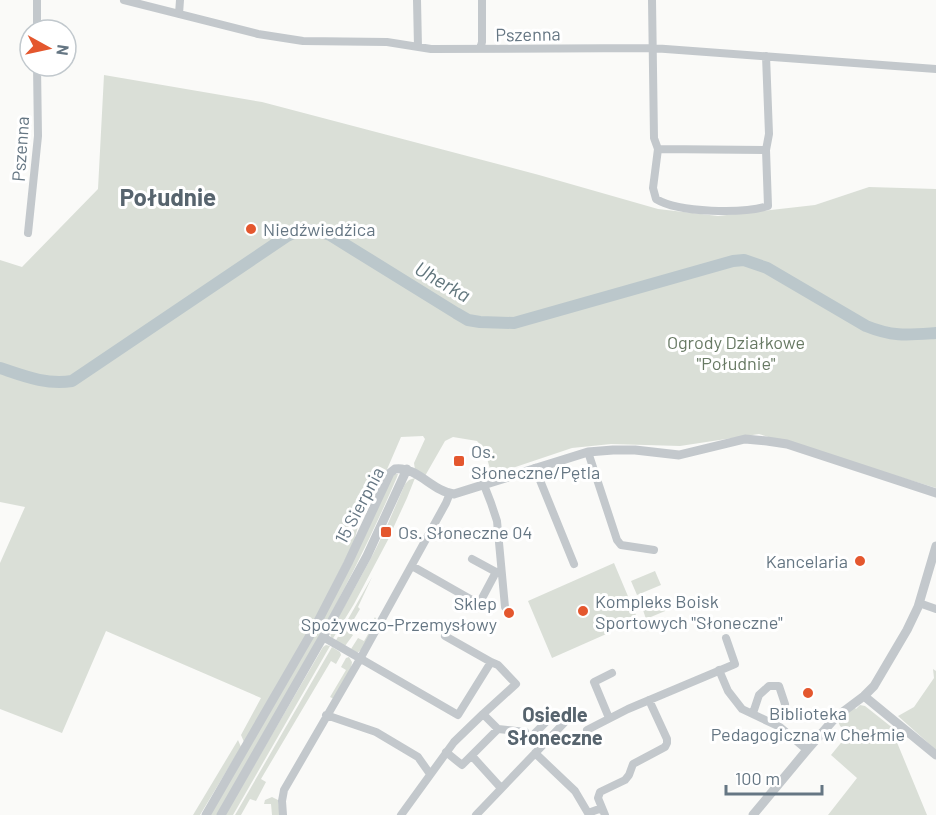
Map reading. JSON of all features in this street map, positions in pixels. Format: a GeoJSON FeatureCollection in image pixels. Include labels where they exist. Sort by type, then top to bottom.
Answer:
{"type":"FeatureCollection","features":[{"type":"Feature","properties":{"kind":"street"},"geometry":{"type":"LineString","coordinates":[[37,0],[37,18]]}},
{"type":"Feature","properties":{"kind":"street","name":"Pszenna"},"geometry":{"type":"LineString","coordinates":[[124,0],[258,34],[303,40],[387,42],[431,49],[652,48],[936,69]]}},
{"type":"Feature","properties":{"kind":"street"},"geometry":{"type":"LineString","coordinates":[[179,14],[180,0]]}},
{"type":"Feature","properties":{"kind":"street"},"geometry":{"type":"LineString","coordinates":[[417,0],[418,47]]}},
{"type":"Feature","properties":{"kind":"street"},"geometry":{"type":"LineString","coordinates":[[480,49],[482,0]]}},
{"type":"Feature","properties":{"kind":"street"},"geometry":{"type":"LineString","coordinates":[[652,0],[654,138],[658,149],[653,188],[656,199],[665,204],[712,211],[768,206],[766,150],[769,134],[766,56]]}},
{"type":"Feature","properties":{"kind":"street","name":"Pszenna"},"geometry":{"type":"LineString","coordinates":[[28,233],[38,136],[37,78]]}},
{"type":"Feature","properties":{"kind":"street"},"geometry":{"type":"LineString","coordinates":[[658,149],[766,150]]}},
{"type":"Feature","properties":{"kind":"street"},"geometry":{"type":"LineString","coordinates":[[407,469],[450,494],[588,452],[635,450],[679,455],[745,439],[787,444],[936,493]]}},
{"type":"Feature","properties":{"kind":"street"},"geometry":{"type":"LineString","coordinates":[[588,452],[617,540],[621,544],[654,550]]}},
{"type":"Feature","properties":{"kind":"street"},"geometry":{"type":"LineString","coordinates":[[535,468],[574,564]]}},
{"type":"Feature","properties":{"kind":"street","name":"15 Sierpnia"},"geometry":{"type":"LineString","coordinates":[[206,815],[320,617],[390,473],[395,469],[407,469],[367,556],[221,815]]}},
{"type":"Feature","properties":{"kind":"street"},"geometry":{"type":"LineString","coordinates":[[484,485],[496,521],[499,572],[505,607]]}},
{"type":"Feature","properties":{"kind":"street"},"geometry":{"type":"LineString","coordinates":[[283,815],[284,790],[360,659],[380,617],[412,566],[426,532],[450,494]]}},
{"type":"Feature","properties":{"kind":"street"},"geometry":{"type":"LineString","coordinates":[[753,815],[836,717],[874,686],[919,603],[936,546]]}},
{"type":"Feature","properties":{"kind":"street"},"geometry":{"type":"LineString","coordinates":[[472,560],[499,572]]}},
{"type":"Feature","properties":{"kind":"street"},"geometry":{"type":"LineString","coordinates":[[412,566],[479,604],[499,572]]}},
{"type":"Feature","properties":{"kind":"street"},"geometry":{"type":"LineString","coordinates":[[919,603],[936,609]]}},
{"type":"Feature","properties":{"kind":"street"},"geometry":{"type":"LineString","coordinates":[[401,815],[454,742],[516,684],[498,664],[445,636]]}},
{"type":"Feature","properties":{"kind":"street"},"geometry":{"type":"LineString","coordinates":[[323,637],[472,725]]}},
{"type":"Feature","properties":{"kind":"street"},"geometry":{"type":"LineString","coordinates":[[587,730],[609,718],[735,664],[726,638]]}},
{"type":"Feature","properties":{"kind":"street"},"geometry":{"type":"LineString","coordinates":[[458,715],[492,662]]}},
{"type":"Feature","properties":{"kind":"street"},"geometry":{"type":"LineString","coordinates":[[719,670],[728,691],[742,709],[780,727],[807,750]]}},
{"type":"Feature","properties":{"kind":"street"},"geometry":{"type":"LineString","coordinates":[[609,718],[594,682],[612,673]]}},
{"type":"Feature","properties":{"kind":"street"},"geometry":{"type":"LineString","coordinates":[[753,713],[759,695],[769,686],[779,686],[785,704]]}},
{"type":"Feature","properties":{"kind":"street"},"geometry":{"type":"LineString","coordinates":[[864,696],[936,755]]}},
{"type":"Feature","properties":{"kind":"street"},"geometry":{"type":"LineString","coordinates":[[535,753],[575,791],[588,813],[604,812],[598,798],[599,793],[625,780],[633,764],[665,747],[667,743],[650,700]]}},
{"type":"Feature","properties":{"kind":"street"},"geometry":{"type":"LineString","coordinates":[[483,714],[498,729],[525,732]]}},
{"type":"Feature","properties":{"kind":"street"},"geometry":{"type":"LineString","coordinates":[[476,815],[564,723],[554,714],[535,733]]}},
{"type":"Feature","properties":{"kind":"street"},"geometry":{"type":"LineString","coordinates":[[326,715],[376,732],[418,757],[430,774]]}},
{"type":"Feature","properties":{"kind":"street"},"geometry":{"type":"LineString","coordinates":[[446,752],[462,765],[498,729]]}},
{"type":"Feature","properties":{"kind":"street"},"geometry":{"type":"LineString","coordinates":[[472,756],[501,788]]}},
{"type":"Feature","properties":{"kind":"green space","name":"Ogrody Działkowe \"Południe\""},"geometry":{"type":"Polygon","coordinates":[[[104,75],[262,102],[658,209],[718,216],[815,205],[869,187],[936,189],[936,488],[759,434],[680,446],[611,444],[572,448],[492,475],[485,453],[477,441],[453,437],[445,441],[425,476],[415,470],[414,463],[425,439],[423,436],[401,437],[382,481],[373,493],[358,526],[354,542],[313,623],[244,742],[241,735],[261,698],[106,631],[62,733],[0,709],[0,563],[25,507],[0,502],[0,260],[22,267],[98,189],[104,75]]]}},
{"type":"Feature","properties":{"kind":"green space"},"geometry":{"type":"Polygon","coordinates":[[[398,474],[378,521],[312,649],[217,815],[208,815],[390,479],[398,474]]]}},
{"type":"Feature","properties":{"kind":"green space"},"geometry":{"type":"Polygon","coordinates":[[[415,478],[390,536],[332,640],[330,633],[383,534],[385,535],[405,484],[415,478]]]}},
{"type":"Feature","properties":{"kind":"green space","name":"Kompleks Boisk Sportowych \"Słoneczne\""},"geometry":{"type":"Polygon","coordinates":[[[614,563],[638,620],[552,658],[528,601],[614,563]]]}},
{"type":"Feature","properties":{"kind":"green space"},"geometry":{"type":"Polygon","coordinates":[[[655,571],[661,585],[637,595],[631,581],[655,571]]]}},
{"type":"Feature","properties":{"kind":"green space"},"geometry":{"type":"Polygon","coordinates":[[[372,577],[358,607],[360,609],[347,631],[353,635],[345,646],[335,642],[372,577]]]}},
{"type":"Feature","properties":{"kind":"green space"},"geometry":{"type":"Polygon","coordinates":[[[666,598],[670,609],[646,619],[642,607],[666,598]]]}},
{"type":"Feature","properties":{"kind":"green space"},"geometry":{"type":"Polygon","coordinates":[[[375,617],[377,621],[363,649],[357,653],[351,649],[358,638],[364,641],[374,624],[372,623],[375,617]]]}},
{"type":"Feature","properties":{"kind":"green space"},"geometry":{"type":"Polygon","coordinates":[[[330,646],[233,815],[225,815],[323,647],[330,646]]]}},
{"type":"Feature","properties":{"kind":"green space"},"geometry":{"type":"Polygon","coordinates":[[[332,647],[341,655],[336,664],[331,661],[261,779],[266,782],[256,801],[250,799],[241,815],[235,815],[332,647]]]}},
{"type":"Feature","properties":{"kind":"green space"},"geometry":{"type":"Polygon","coordinates":[[[349,657],[352,662],[351,669],[334,699],[330,697],[346,670],[341,667],[349,657]]]}},
{"type":"Feature","properties":{"kind":"green space"},"geometry":{"type":"Polygon","coordinates":[[[933,669],[936,671],[936,750],[898,716],[914,707],[934,678],[933,669]]]}},
{"type":"Feature","properties":{"kind":"green space"},"geometry":{"type":"Polygon","coordinates":[[[860,705],[865,706],[894,729],[896,740],[927,815],[828,815],[857,778],[831,755],[849,733],[840,726],[838,721],[854,707],[856,709],[860,705]]]}},
{"type":"Feature","properties":{"kind":"green space"},"geometry":{"type":"Polygon","coordinates":[[[238,740],[241,747],[200,815],[193,815],[238,740]]]}},
{"type":"Feature","properties":{"kind":"green space"},"geometry":{"type":"Polygon","coordinates":[[[272,797],[278,800],[280,815],[272,815],[271,804],[264,804],[265,800],[272,797]]]}},
{"type":"Feature","properties":{"kind":"waterway","name":"Uherka"},"geometry":{"type":"LineString","coordinates":[[0,368],[44,381],[72,381],[287,236],[308,230],[330,235],[468,320],[480,322],[514,323],[733,261],[744,260],[767,268],[876,330],[909,335],[936,333]]}},
{"type":"Feature","properties":{"kind":"place","name":"Niedźwiedźica"},"geometry":{"type":"Point","coordinates":[251,229]}},
{"type":"Feature","properties":{"kind":"place","name":"Os. Słoneczne/Pętla"},"geometry":{"type":"Point","coordinates":[459,461]}},
{"type":"Feature","properties":{"kind":"place","name":"Os. Słoneczne 04"},"geometry":{"type":"Point","coordinates":[386,532]}},
{"type":"Feature","properties":{"kind":"place","name":"Kancelaria"},"geometry":{"type":"Point","coordinates":[860,561]}},
{"type":"Feature","properties":{"kind":"place","name":"Kompleks Boisk Sportowych \"Słoneczne\""},"geometry":{"type":"Point","coordinates":[583,611]}},
{"type":"Feature","properties":{"kind":"place","name":"Sklep Spożywczo-Przemysłowy"},"geometry":{"type":"Point","coordinates":[509,613]}},
{"type":"Feature","properties":{"kind":"place","name":"Biblioteka Pedagogiczna w Chełmie"},"geometry":{"type":"Point","coordinates":[808,693]}},
{"type":"Feature","properties":{"kind":"district","name":"Południe"},"geometry":{"type":"Point","coordinates":[168,196]}},
{"type":"Feature","properties":{"kind":"district","name":"Osiedle Słoneczne"},"geometry":{"type":"Point","coordinates":[555,726]}}]}
